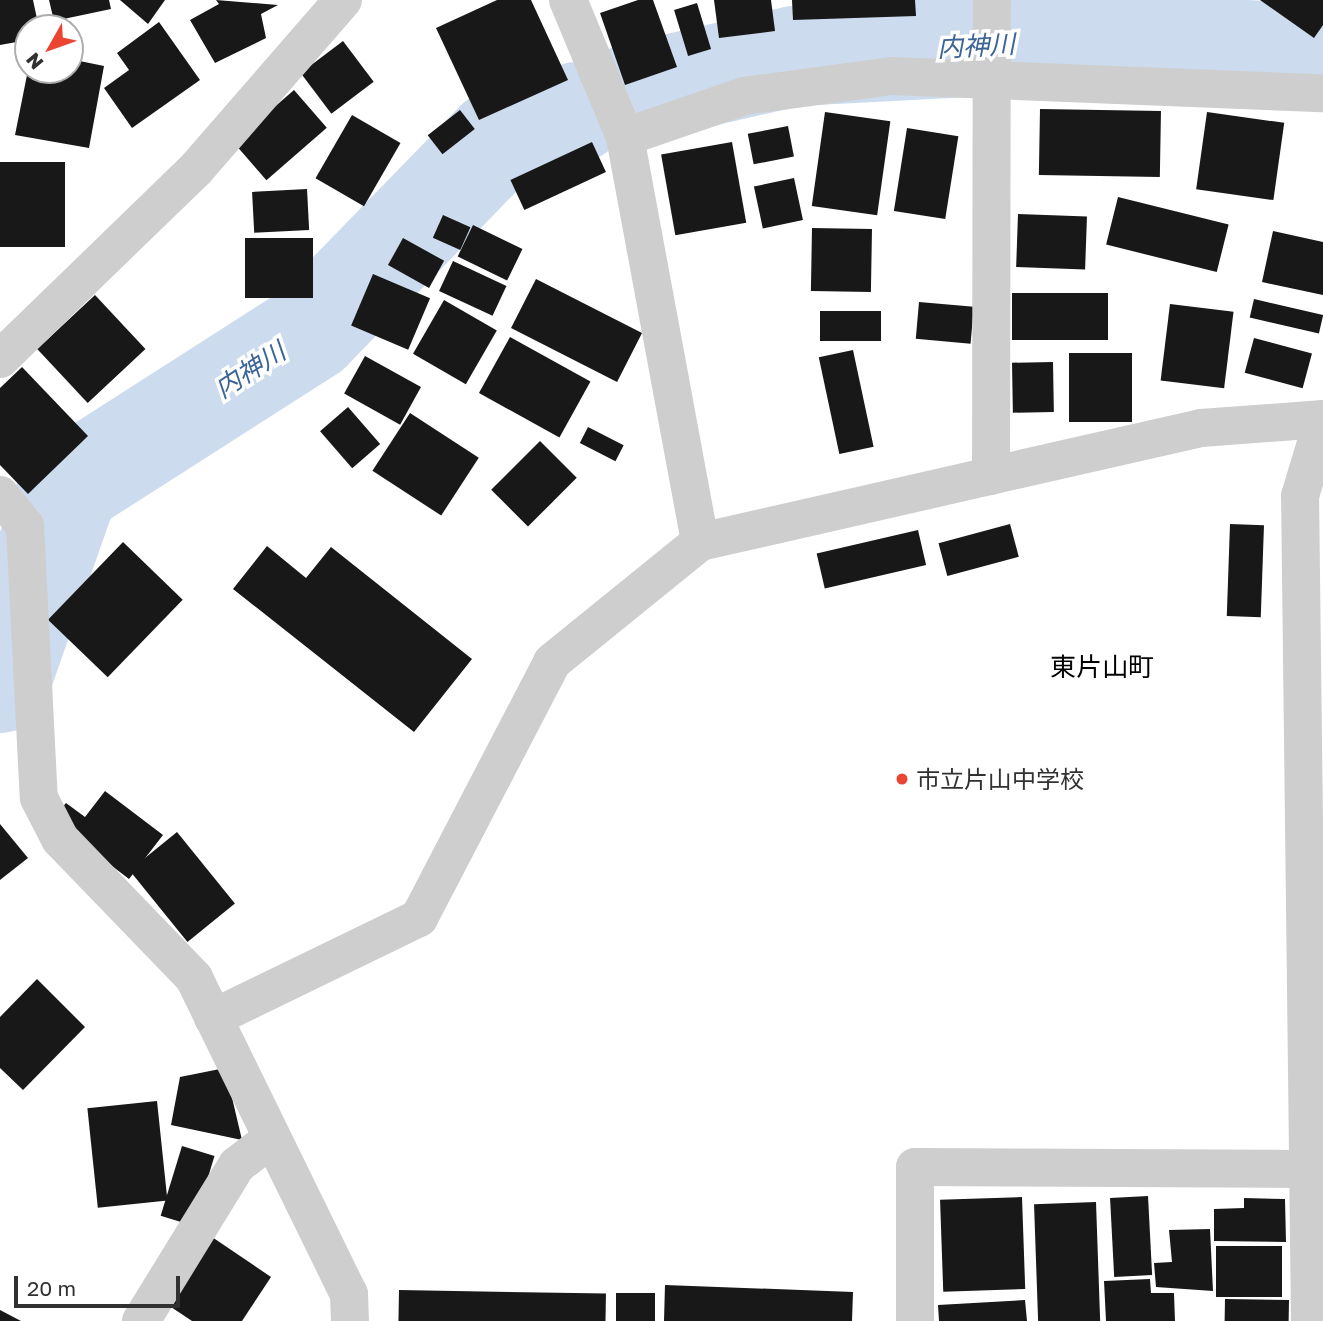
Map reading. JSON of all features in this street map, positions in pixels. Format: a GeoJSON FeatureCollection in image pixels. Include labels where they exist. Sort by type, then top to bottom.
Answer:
{"type":"FeatureCollection","features":[{"type":"Feature","properties":{"kind":"street"},"geometry":{"type":"LineString","coordinates":[[4,350],[196,169],[343,0]]}},
{"type":"Feature","properties":{"kind":"street"},"geometry":{"type":"LineString","coordinates":[[568,0],[625,137],[700,541]]}},
{"type":"Feature","properties":{"kind":"street"},"geometry":{"type":"LineString","coordinates":[[625,137],[744,96],[892,76],[991,40],[1323,93]]}},
{"type":"Feature","properties":{"kind":"street"},"geometry":{"type":"LineString","coordinates":[[991,40],[991,475]]}},
{"type":"Feature","properties":{"kind":"street"},"geometry":{"type":"LineString","coordinates":[[213,1018],[418,918],[552,662],[700,541],[1201,428],[1323,419],[1300,496],[1315,881],[1317,1169],[1310,1321]]}},
{"type":"Feature","properties":{"kind":"street"},"geometry":{"type":"LineString","coordinates":[[0,495],[25,526],[39,798],[60,839],[194,978],[349,1294],[350,1321]]}},
{"type":"Feature","properties":{"kind":"street"},"geometry":{"type":"LineString","coordinates":[[141,1321],[237,1165],[272,1138]]}},
{"type":"Feature","properties":{"kind":"street"},"geometry":{"type":"LineString","coordinates":[[915,1321],[915,1167],[1317,1169]]}},
{"type":"Feature","properties":{"kind":"building"},"geometry":{"type":"Polygon","coordinates":[[[0,0],[33,0],[36,14],[14,14],[14,42],[0,45],[0,0]]]}},
{"type":"Feature","properties":{"kind":"building"},"geometry":{"type":"Polygon","coordinates":[[[49,0],[109,0],[111,9],[84,15],[52,14],[49,0]]]}},
{"type":"Feature","properties":{"kind":"building"},"geometry":{"type":"Polygon","coordinates":[[[120,0],[165,0],[148,24],[120,0]]]}},
{"type":"Feature","properties":{"kind":"building"},"geometry":{"type":"Polygon","coordinates":[[[216,0],[278,5],[261,14],[266,38],[215,63],[190,20],[219,4],[216,0]]]}},
{"type":"Feature","properties":{"kind":"building"},"geometry":{"type":"Polygon","coordinates":[[[497,0],[531,0],[568,80],[479,120],[436,28],[497,0]]]}},
{"type":"Feature","properties":{"kind":"building"},"geometry":{"type":"Polygon","coordinates":[[[638,0],[653,0],[677,67],[625,85],[600,13],[638,0]]]}},
{"type":"Feature","properties":{"kind":"building"},"geometry":{"type":"Polygon","coordinates":[[[714,0],[771,0],[775,31],[719,38],[714,0]]]}},
{"type":"Feature","properties":{"kind":"building"},"geometry":{"type":"Polygon","coordinates":[[[792,0],[915,0],[916,16],[793,20],[792,0]]]}},
{"type":"Feature","properties":{"kind":"building"},"geometry":{"type":"Polygon","coordinates":[[[1260,0],[1323,0],[1323,25],[1314,38],[1260,0]]]}},
{"type":"Feature","properties":{"kind":"building"},"geometry":{"type":"Polygon","coordinates":[[[697,3],[711,49],[688,56],[674,10],[697,3]]]}},
{"type":"Feature","properties":{"kind":"building"},"geometry":{"type":"Polygon","coordinates":[[[159,22],[200,80],[132,128],[104,88],[129,70],[117,53],[159,22]]]}},
{"type":"Feature","properties":{"kind":"building"},"geometry":{"type":"Polygon","coordinates":[[[343,41],[374,82],[331,114],[301,73],[343,41]]]}},
{"type":"Feature","properties":{"kind":"building"},"geometry":{"type":"Polygon","coordinates":[[[84,62],[104,66],[89,148],[15,135],[25,84],[84,84],[84,62]]]}},
{"type":"Feature","properties":{"kind":"building"},"geometry":{"type":"Polygon","coordinates":[[[294,90],[327,128],[266,180],[234,142],[294,90]]]}},
{"type":"Feature","properties":{"kind":"building"},"geometry":{"type":"Polygon","coordinates":[[[1040,109],[1161,111],[1160,177],[1039,175],[1040,109]]]}},
{"type":"Feature","properties":{"kind":"building"},"geometry":{"type":"Polygon","coordinates":[[[460,110],[475,129],[442,154],[428,135],[460,110]]]}},
{"type":"Feature","properties":{"kind":"building"},"geometry":{"type":"Polygon","coordinates":[[[825,112],[890,121],[877,215],[812,206],[825,112]]]}},
{"type":"Feature","properties":{"kind":"building"},"geometry":{"type":"Polygon","coordinates":[[[1207,112],[1284,123],[1273,200],[1196,189],[1207,112]]]}},
{"type":"Feature","properties":{"kind":"building"},"geometry":{"type":"Polygon","coordinates":[[[352,115],[400,143],[364,206],[316,178],[352,115]]]}},
{"type":"Feature","properties":{"kind":"building"},"geometry":{"type":"Polygon","coordinates":[[[788,126],[794,156],[754,164],[748,134],[788,126]]]}},
{"type":"Feature","properties":{"kind":"building"},"geometry":{"type":"Polygon","coordinates":[[[907,128],[958,136],[945,219],[894,211],[907,128]]]}},
{"type":"Feature","properties":{"kind":"building"},"geometry":{"type":"Polygon","coordinates":[[[592,142],[606,172],[524,210],[510,180],[592,142]]]}},
{"type":"Feature","properties":{"kind":"building"},"geometry":{"type":"Polygon","coordinates":[[[732,142],[746,223],[675,235],[661,155],[732,142]]]}},
{"type":"Feature","properties":{"kind":"building"},"geometry":{"type":"Polygon","coordinates":[[[0,162],[65,162],[65,247],[0,247],[0,162]]]}},
{"type":"Feature","properties":{"kind":"building"},"geometry":{"type":"Polygon","coordinates":[[[794,178],[803,220],[763,229],[754,187],[794,178]]]}},
{"type":"Feature","properties":{"kind":"building"},"geometry":{"type":"Polygon","coordinates":[[[307,189],[309,230],[254,233],[252,192],[307,189]]]}},
{"type":"Feature","properties":{"kind":"building"},"geometry":{"type":"Polygon","coordinates":[[[1118,197],[1229,225],[1217,272],[1106,245],[1118,197]]]}},
{"type":"Feature","properties":{"kind":"building"},"geometry":{"type":"Polygon","coordinates":[[[1018,214],[1087,216],[1085,269],[1016,267],[1018,214]]]}},
{"type":"Feature","properties":{"kind":"building"},"geometry":{"type":"Polygon","coordinates":[[[443,215],[470,227],[460,250],[433,238],[443,215]]]}},
{"type":"Feature","properties":{"kind":"building"},"geometry":{"type":"Polygon","coordinates":[[[473,225],[522,249],[507,281],[458,256],[473,225]]]}},
{"type":"Feature","properties":{"kind":"building"},"geometry":{"type":"Polygon","coordinates":[[[812,228],[872,229],[871,292],[811,291],[812,228]]]}},
{"type":"Feature","properties":{"kind":"building"},"geometry":{"type":"Polygon","coordinates":[[[1273,231],[1323,242],[1323,295],[1262,282],[1273,231]]]}},
{"type":"Feature","properties":{"kind":"building"},"geometry":{"type":"Polygon","coordinates":[[[245,238],[313,238],[313,298],[245,298],[245,238]]]}},
{"type":"Feature","properties":{"kind":"building"},"geometry":{"type":"Polygon","coordinates":[[[403,238],[444,261],[429,288],[388,265],[403,238]]]}},
{"type":"Feature","properties":{"kind":"building"},"geometry":{"type":"Polygon","coordinates":[[[453,261],[506,286],[493,316],[439,291],[453,261]]]}},
{"type":"Feature","properties":{"kind":"building"},"geometry":{"type":"Polygon","coordinates":[[[373,274],[430,298],[408,350],[351,326],[373,274]]]}},
{"type":"Feature","properties":{"kind":"building"},"geometry":{"type":"Polygon","coordinates":[[[536,279],[642,333],[617,382],[511,328],[536,279]]]}},
{"type":"Feature","properties":{"kind":"building"},"geometry":{"type":"Polygon","coordinates":[[[1012,293],[1108,293],[1108,340],[1012,340],[1012,293]]]}},
{"type":"Feature","properties":{"kind":"building"},"geometry":{"type":"Polygon","coordinates":[[[95,295],[145,349],[88,403],[37,349],[95,295]]]}},
{"type":"Feature","properties":{"kind":"building"},"geometry":{"type":"Polygon","coordinates":[[[1254,299],[1323,315],[1319,333],[1250,318],[1254,299]]]}},
{"type":"Feature","properties":{"kind":"building"},"geometry":{"type":"Polygon","coordinates":[[[444,300],[497,330],[466,384],[413,354],[444,300]]]}},
{"type":"Feature","properties":{"kind":"building"},"geometry":{"type":"Polygon","coordinates":[[[919,302],[974,307],[971,344],[916,339],[919,302]]]}},
{"type":"Feature","properties":{"kind":"building"},"geometry":{"type":"Polygon","coordinates":[[[1170,304],[1234,312],[1224,388],[1161,380],[1170,304]]]}},
{"type":"Feature","properties":{"kind":"building"},"geometry":{"type":"Polygon","coordinates":[[[820,311],[881,311],[881,341],[820,341],[820,311]]]}},
{"type":"Feature","properties":{"kind":"building"},"geometry":{"type":"Polygon","coordinates":[[[510,337],[590,382],[559,438],[479,393],[510,337]]]}},
{"type":"Feature","properties":{"kind":"building"},"geometry":{"type":"Polygon","coordinates":[[[1254,338],[1312,354],[1303,388],[1245,373],[1254,338]]]}},
{"type":"Feature","properties":{"kind":"building"},"geometry":{"type":"Polygon","coordinates":[[[853,350],[874,447],[839,454],[819,357],[853,350]]]}},
{"type":"Feature","properties":{"kind":"building"},"geometry":{"type":"Polygon","coordinates":[[[1069,353],[1132,353],[1132,422],[1069,422],[1069,353]]]}},
{"type":"Feature","properties":{"kind":"building"},"geometry":{"type":"Polygon","coordinates":[[[365,356],[421,387],[400,425],[344,394],[365,356]]]}},
{"type":"Feature","properties":{"kind":"building"},"geometry":{"type":"Polygon","coordinates":[[[1053,362],[1054,412],[1013,413],[1012,363],[1053,362]]]}},
{"type":"Feature","properties":{"kind":"building"},"geometry":{"type":"Polygon","coordinates":[[[22,367],[88,436],[28,494],[0,465],[0,388],[22,367]]]}},
{"type":"Feature","properties":{"kind":"building"},"geometry":{"type":"Polygon","coordinates":[[[348,407],[380,444],[352,468],[320,431],[348,407]]]}},
{"type":"Feature","properties":{"kind":"building"},"geometry":{"type":"Polygon","coordinates":[[[410,413],[479,458],[441,516],[372,471],[410,413]]]}},
{"type":"Feature","properties":{"kind":"building"},"geometry":{"type":"Polygon","coordinates":[[[588,427],[624,445],[615,461],[580,443],[588,427]]]}},
{"type":"Feature","properties":{"kind":"building"},"geometry":{"type":"Polygon","coordinates":[[[540,441],[577,478],[528,527],[491,490],[540,441]]]}},
{"type":"Feature","properties":{"kind":"building"},"geometry":{"type":"Polygon","coordinates":[[[1010,524],[1019,557],[947,576],[939,543],[1010,524]]]}},
{"type":"Feature","properties":{"kind":"building"},"geometry":{"type":"Polygon","coordinates":[[[1230,524],[1264,525],[1261,617],[1227,616],[1230,524]]]}},
{"type":"Feature","properties":{"kind":"building"},"geometry":{"type":"Polygon","coordinates":[[[918,530],[926,565],[825,588],[817,553],[918,530]]]}},
{"type":"Feature","properties":{"kind":"building"},"geometry":{"type":"Polygon","coordinates":[[[123,542],[183,600],[108,677],[48,620],[123,542]]]}},
{"type":"Feature","properties":{"kind":"building"},"geometry":{"type":"Polygon","coordinates":[[[267,546],[306,578],[331,547],[472,659],[414,732],[233,589],[267,546]]]}},
{"type":"Feature","properties":{"kind":"building"},"geometry":{"type":"Polygon","coordinates":[[[105,791],[163,835],[129,879],[52,820],[66,803],[85,817],[105,791]]]}},
{"type":"Feature","properties":{"kind":"building"},"geometry":{"type":"Polygon","coordinates":[[[0,824],[28,858],[0,880],[0,824]]]}},
{"type":"Feature","properties":{"kind":"building"},"geometry":{"type":"Polygon","coordinates":[[[177,832],[235,903],[187,942],[130,870],[177,832]]]}},
{"type":"Feature","properties":{"kind":"building"},"geometry":{"type":"Polygon","coordinates":[[[37,979],[85,1027],[23,1090],[0,1068],[0,1017],[37,979]]]}},
{"type":"Feature","properties":{"kind":"building"},"geometry":{"type":"Polygon","coordinates":[[[225,1068],[242,1140],[171,1125],[180,1077],[225,1068]]]}},
{"type":"Feature","properties":{"kind":"building"},"geometry":{"type":"Polygon","coordinates":[[[157,1101],[167,1200],[98,1208],[87,1108],[157,1101]]]}},
{"type":"Feature","properties":{"kind":"building"},"geometry":{"type":"Polygon","coordinates":[[[182,1146],[215,1156],[193,1226],[161,1216],[182,1146]]]}},
{"type":"Feature","properties":{"kind":"building"},"geometry":{"type":"Polygon","coordinates":[[[1148,1196],[1152,1275],[1114,1277],[1110,1198],[1148,1196]]]}},
{"type":"Feature","properties":{"kind":"building"},"geometry":{"type":"Polygon","coordinates":[[[1022,1197],[1025,1289],[943,1292],[940,1200],[1022,1197]]]}},
{"type":"Feature","properties":{"kind":"building"},"geometry":{"type":"Polygon","coordinates":[[[1244,1198],[1285,1199],[1286,1242],[1214,1241],[1214,1209],[1244,1208],[1244,1198]]]}},
{"type":"Feature","properties":{"kind":"building"},"geometry":{"type":"Polygon","coordinates":[[[1096,1202],[1100,1321],[1038,1321],[1034,1204],[1096,1202]]]}},
{"type":"Feature","properties":{"kind":"building"},"geometry":{"type":"Polygon","coordinates":[[[1210,1229],[1213,1291],[1156,1287],[1154,1263],[1172,1262],[1169,1230],[1210,1229]]]}},
{"type":"Feature","properties":{"kind":"building"},"geometry":{"type":"Polygon","coordinates":[[[212,1237],[271,1277],[242,1321],[192,1321],[168,1305],[212,1237]]]}},
{"type":"Feature","properties":{"kind":"building"},"geometry":{"type":"Polygon","coordinates":[[[1216,1246],[1282,1246],[1282,1297],[1216,1297],[1216,1246]]]}},
{"type":"Feature","properties":{"kind":"building"},"geometry":{"type":"Polygon","coordinates":[[[1150,1279],[1151,1293],[1174,1293],[1175,1321],[1106,1321],[1104,1281],[1150,1279]]]}},
{"type":"Feature","properties":{"kind":"building"},"geometry":{"type":"Polygon","coordinates":[[[665,1285],[853,1292],[852,1321],[664,1321],[665,1285]]]}},
{"type":"Feature","properties":{"kind":"building"},"geometry":{"type":"Polygon","coordinates":[[[399,1290],[606,1294],[605,1321],[398,1321],[399,1290]]]}},
{"type":"Feature","properties":{"kind":"building"},"geometry":{"type":"Polygon","coordinates":[[[616,1293],[655,1293],[655,1321],[616,1321],[616,1293]]]}},
{"type":"Feature","properties":{"kind":"building"},"geometry":{"type":"Polygon","coordinates":[[[1225,1299],[1289,1300],[1289,1321],[1225,1321],[1225,1299]]]}},
{"type":"Feature","properties":{"kind":"building"},"geometry":{"type":"Polygon","coordinates":[[[1025,1300],[1027,1321],[939,1321],[938,1305],[1025,1300]]]}},
{"type":"Feature","properties":{"kind":"building"},"geometry":{"type":"Polygon","coordinates":[[[0,1310],[21,1321],[0,1321],[0,1310]]]}},
{"type":"Feature","properties":{"kind":"waterway","name":"内神川"},"geometry":{"type":"LineString","coordinates":[[633,93],[795,56],[1080,41],[1323,54]]}},
{"type":"Feature","properties":{"kind":"waterway","name":"内神川"},"geometry":{"type":"LineString","coordinates":[[0,683],[69,486],[311,331],[495,142],[577,112]]}},
{"type":"Feature","properties":{"kind":"place","name":"市立片山中学校"},"geometry":{"type":"Point","coordinates":[902,779]}},
{"type":"Feature","properties":{"kind":"district","name":"東片山町"},"geometry":{"type":"Point","coordinates":[1102,667]}}]}
